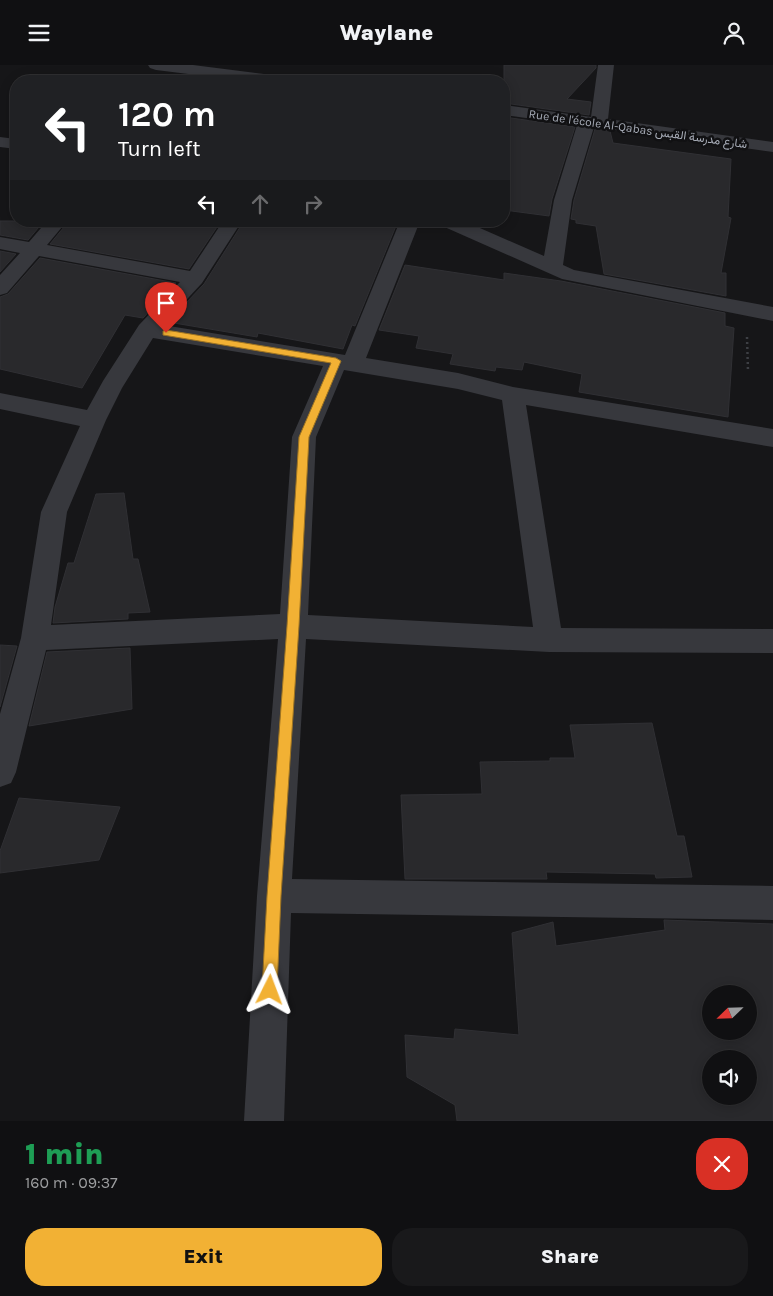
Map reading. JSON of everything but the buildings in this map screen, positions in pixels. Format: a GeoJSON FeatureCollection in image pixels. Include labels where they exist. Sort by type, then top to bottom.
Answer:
{"type":"FeatureCollection","features":[{"type":"Feature","properties":{"kind":"street"},"geometry":{"type":"LineString","coordinates":[[156,65],[180,75]]}},
{"type":"Feature","properties":{"kind":"street"},"geometry":{"type":"LineString","coordinates":[[552,268],[563,200],[593,122],[606,65]]}},
{"type":"Feature","properties":{"kind":"street","name":"Rue de l'école Al-Qabas شارع مدرسة القبس"},"geometry":{"type":"LineString","coordinates":[[510,111],[773,147]]}},
{"type":"Feature","properties":{"kind":"street"},"geometry":{"type":"LineString","coordinates":[[0,288],[52,227]]}},
{"type":"Feature","properties":{"kind":"street"},"geometry":{"type":"LineString","coordinates":[[0,772],[35,638],[54,511],[94,420],[111,387],[147,329],[195,278],[229,227]]}},
{"type":"Feature","properties":{"kind":"street"},"geometry":{"type":"LineString","coordinates":[[264,1121],[274,896],[304,437],[344,362],[407,227]]}},
{"type":"Feature","properties":{"kind":"street"},"geometry":{"type":"LineString","coordinates":[[460,227],[569,275],[773,314]]}},
{"type":"Feature","properties":{"kind":"street"},"geometry":{"type":"LineString","coordinates":[[0,243],[195,278]]}},
{"type":"Feature","properties":{"kind":"street"},"geometry":{"type":"LineString","coordinates":[[147,329],[458,381],[513,395],[773,438]]}},
{"type":"Feature","properties":{"kind":"street"},"geometry":{"type":"LineString","coordinates":[[513,395],[549,640]]}},
{"type":"Feature","properties":{"kind":"street"},"geometry":{"type":"LineString","coordinates":[[0,401],[94,420]]}},
{"type":"Feature","properties":{"kind":"street"},"geometry":{"type":"LineString","coordinates":[[35,638],[293,626],[549,640],[773,641]]}},
{"type":"Feature","properties":{"kind":"street"},"geometry":{"type":"LineString","coordinates":[[274,896],[773,903]]}},
{"type":"Feature","properties":{"kind":"path"},"geometry":{"type":"LineString","coordinates":[[746,309],[748,371]]}},
{"type":"Feature","properties":{"kind":"route"},"geometry":{"type":"LineString","coordinates":[[166,333],[336,361],[304,437],[274,896],[270,990]]}}]}
